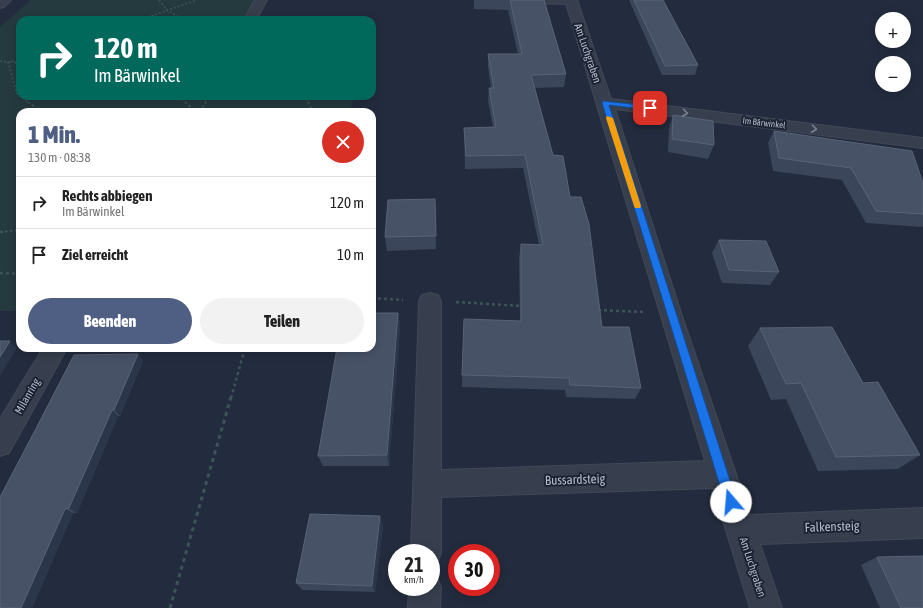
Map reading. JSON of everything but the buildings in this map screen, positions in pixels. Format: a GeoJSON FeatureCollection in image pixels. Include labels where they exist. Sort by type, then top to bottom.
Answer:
{"type":"FeatureCollection","features":[{"type":"Feature","properties":{"kind":"street"},"geometry":{"type":"LineString","coordinates":[[0,4],[5,0]]}},
{"type":"Feature","properties":{"kind":"street"},"geometry":{"type":"LineString","coordinates":[[252,16],[261,0]]}},
{"type":"Feature","properties":{"kind":"street","name":"Am Luchgraben"},"geometry":{"type":"LineString","coordinates":[[571,1],[766,608]]}},
{"type":"Feature","properties":{"kind":"street","name":"Im Bärwinkel"},"geometry":{"type":"LineString","coordinates":[[605,103],[923,143]]}},
{"type":"Feature","properties":{"kind":"street"},"geometry":{"type":"LineString","coordinates":[[426,544],[430,301]]}},
{"type":"Feature","properties":{"kind":"street","name":"Milanring"},"geometry":{"type":"LineString","coordinates":[[0,444],[53,352]]}},
{"type":"Feature","properties":{"kind":"street","name":"Bussardsteig"},"geometry":{"type":"LineString","coordinates":[[428,484],[722,474]]}},
{"type":"Feature","properties":{"kind":"street","name":"Falkensteig"},"geometry":{"type":"LineString","coordinates":[[740,530],[923,523]]}},
{"type":"Feature","properties":{"kind":"street"},"geometry":{"type":"LineString","coordinates":[[424,608],[425,596]]}},
{"type":"Feature","properties":{"kind":"lane"},"geometry":{"type":"LineString","coordinates":[[515,1],[571,1]]}},
{"type":"Feature","properties":{"kind":"path"},"geometry":{"type":"LineString","coordinates":[[159,0],[167,10],[177,16]]}},
{"type":"Feature","properties":{"kind":"path"},"geometry":{"type":"LineString","coordinates":[[151,16],[197,0]]}},
{"type":"Feature","properties":{"kind":"path"},"geometry":{"type":"LineString","coordinates":[[0,61],[16,63]]}},
{"type":"Feature","properties":{"kind":"path"},"geometry":{"type":"LineString","coordinates":[[8,62],[16,61]]}},
{"type":"Feature","properties":{"kind":"path"},"geometry":{"type":"LineString","coordinates":[[8,62],[16,90]]}},
{"type":"Feature","properties":{"kind":"path"},"geometry":{"type":"LineString","coordinates":[[25,100],[36,108]]}},
{"type":"Feature","properties":{"kind":"path"},"geometry":{"type":"LineString","coordinates":[[183,100],[192,108]]}},
{"type":"Feature","properties":{"kind":"path"},"geometry":{"type":"LineString","coordinates":[[0,232],[16,230]]}},
{"type":"Feature","properties":{"kind":"path"},"geometry":{"type":"LineString","coordinates":[[0,273],[16,274]]}},
{"type":"Feature","properties":{"kind":"path"},"geometry":{"type":"LineString","coordinates":[[376,298],[524,306]]}},
{"type":"Feature","properties":{"kind":"path"},"geometry":{"type":"LineString","coordinates":[[593,309],[671,313]]}},
{"type":"Feature","properties":{"kind":"path"},"geometry":{"type":"LineString","coordinates":[[170,608],[244,352]]}},
{"type":"Feature","properties":{"kind":"green space"},"geometry":{"type":"Polygon","coordinates":[[[31,0],[261,0],[252,16],[16,16],[16,100],[354,100],[350,108],[16,108],[16,311],[0,311],[0,27],[31,0]]]}},
{"type":"Feature","properties":{"kind":"slow traffic"},"geometry":{"type":"LineString","coordinates":[[610,118],[637,206]]}},
{"type":"Feature","properties":{"kind":"route"},"geometry":{"type":"LineString","coordinates":[[650,108],[605,103],[731,502]]}}]}
